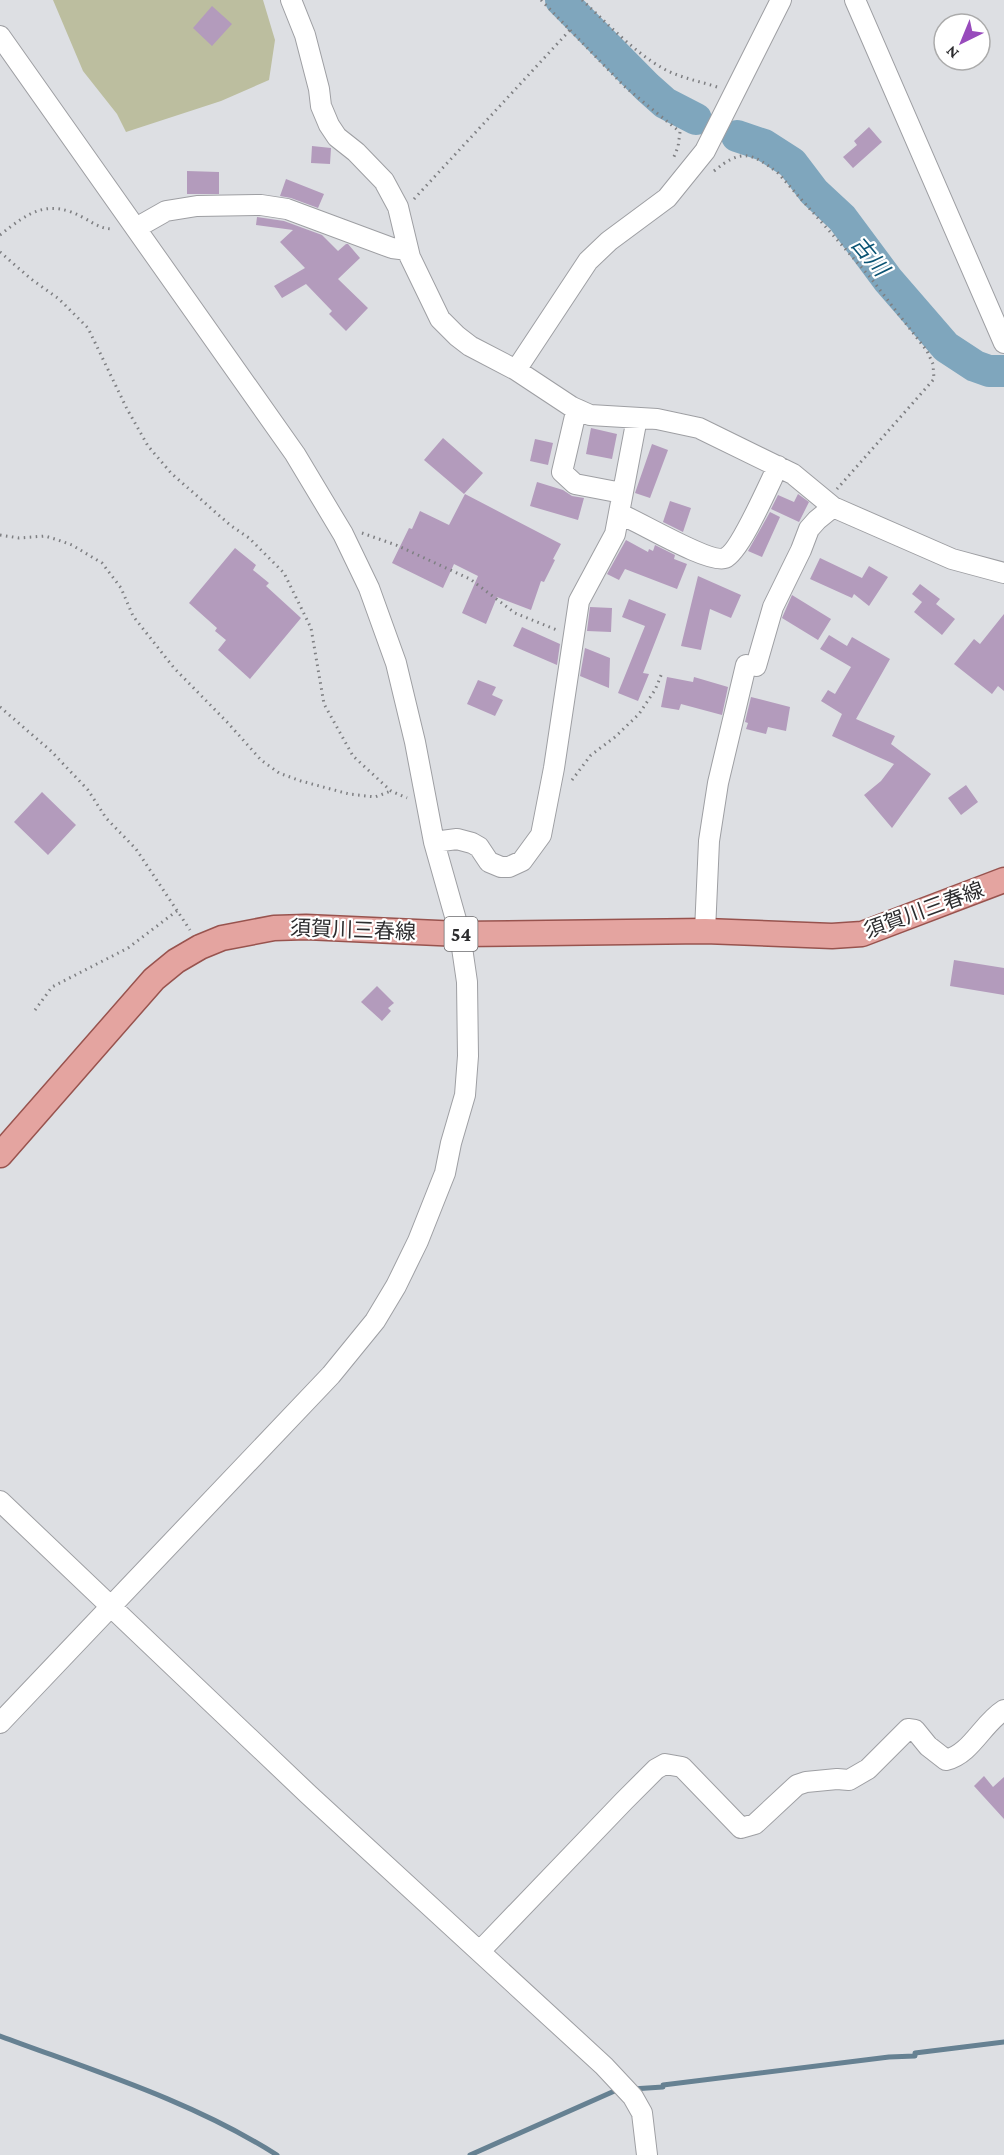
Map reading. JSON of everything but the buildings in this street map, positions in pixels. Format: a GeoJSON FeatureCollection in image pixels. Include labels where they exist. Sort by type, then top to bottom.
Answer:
{"type":"FeatureCollection","features":[{"type":"Feature","properties":{"kind":"main road","name":"須賀川三春線"},"geometry":{"type":"LineString","coordinates":[[0,1155],[147,987],[176,961],[222,938],[274,928],[306,927],[460,934],[705,931],[832,936],[862,934],[1004,880]]}},
{"type":"Feature","properties":{"kind":"street"},"geometry":{"type":"LineString","coordinates":[[291,0],[305,34],[320,89],[321,106],[328,125],[337,137],[356,152],[384,181],[399,207],[408,250],[440,319],[470,346],[516,370],[590,415],[657,418],[699,428],[801,479],[829,504],[952,559],[1004,573]]}},
{"type":"Feature","properties":{"kind":"street"},"geometry":{"type":"LineString","coordinates":[[516,370],[594,254],[667,198],[705,151],[781,0]]}},
{"type":"Feature","properties":{"kind":"street"},"geometry":{"type":"LineString","coordinates":[[855,0],[1004,343]]}},
{"type":"Feature","properties":{"kind":"street"},"geometry":{"type":"LineString","coordinates":[[0,36],[295,454],[343,534],[369,588],[396,663],[415,742],[434,842],[460,934],[468,982],[468,1056],[465,1095],[445,1173],[430,1213],[396,1286],[375,1321],[331,1374],[0,1723]]}},
{"type":"Feature","properties":{"kind":"street"},"geometry":{"type":"LineString","coordinates":[[136,228],[165,211],[197,206],[261,205],[287,209],[392,248],[408,250]]}},
{"type":"Feature","properties":{"kind":"street"},"geometry":{"type":"LineString","coordinates":[[579,410],[575,416],[562,472],[575,484],[622,493]]}},
{"type":"Feature","properties":{"kind":"street"},"geometry":{"type":"LineString","coordinates":[[434,842],[457,839],[465,841],[479,847],[489,862],[501,867],[522,861],[541,835],[579,601],[585,586],[615,534],[637,418]]}},
{"type":"Feature","properties":{"kind":"street"},"geometry":{"type":"LineString","coordinates":[[620,514],[713,558],[726,558],[734,550],[756,512],[778,466]]}},
{"type":"Feature","properties":{"kind":"street"},"geometry":{"type":"LineString","coordinates":[[705,931],[709,841],[718,783],[751,665],[772,607],[809,529],[829,504]]}},
{"type":"Feature","properties":{"kind":"street"},"geometry":{"type":"LineString","coordinates":[[0,1501],[309,1795],[604,2066],[633,2097],[642,2113],[648,2155]]}},
{"type":"Feature","properties":{"kind":"street"},"geometry":{"type":"LineString","coordinates":[[480,1952],[624,1801],[656,1769],[666,1764],[682,1767],[741,1828],[755,1824],[797,1785],[837,1779],[849,1780],[868,1769],[908,1729],[915,1730],[938,1755],[946,1760],[952,1759],[961,1754],[992,1718],[1004,1710]]}},
{"type":"Feature","properties":{"kind":"path"},"geometry":{"type":"LineString","coordinates":[[541,0],[624,86],[680,132],[678,147],[672,162]]}},
{"type":"Feature","properties":{"kind":"path"},"geometry":{"type":"LineString","coordinates":[[582,0],[625,39],[662,68],[683,78],[720,88],[738,87]]}},
{"type":"Feature","properties":{"kind":"path"},"geometry":{"type":"LineString","coordinates":[[400,214],[570,30]]}},
{"type":"Feature","properties":{"kind":"path"},"geometry":{"type":"LineString","coordinates":[[709,175],[735,156],[749,156],[762,160],[778,173],[870,277],[927,351],[933,364],[934,379],[829,504]]}},
{"type":"Feature","properties":{"kind":"path"},"geometry":{"type":"LineString","coordinates":[[0,235],[36,210],[49,209],[73,212],[102,229],[136,228]]}},
{"type":"Feature","properties":{"kind":"path"},"geometry":{"type":"LineString","coordinates":[[0,252],[31,279],[59,299],[88,328],[127,409],[148,446],[171,472],[230,525],[249,538],[284,573],[311,628],[324,704],[353,756],[391,791],[428,805]]}},
{"type":"Feature","properties":{"kind":"path"},"geometry":{"type":"LineString","coordinates":[[343,534],[354,531],[396,545],[470,579],[515,614],[574,638]]}},
{"type":"Feature","properties":{"kind":"path"},"geometry":{"type":"LineString","coordinates":[[0,535],[19,538],[45,536],[81,550],[102,563],[121,588],[132,616],[168,662],[261,760],[279,773],[301,782],[349,794],[375,797],[391,791]]}},
{"type":"Feature","properties":{"kind":"path"},"geometry":{"type":"LineString","coordinates":[[550,790],[562,789],[591,755],[628,726],[647,703],[662,673]]}},
{"type":"Feature","properties":{"kind":"path"},"geometry":{"type":"LineString","coordinates":[[0,707],[51,751],[88,790],[106,818],[136,849],[178,910],[200,947]]}},
{"type":"Feature","properties":{"kind":"path"},"geometry":{"type":"LineString","coordinates":[[35,1010],[52,987],[128,948],[178,910]]}},
{"type":"Feature","properties":{"kind":"green space"},"geometry":{"type":"Polygon","coordinates":[[[53,0],[263,0],[275,40],[269,80],[221,101],[126,132],[117,114],[83,71],[53,0]]]}},
{"type":"Feature","properties":{"kind":"waterway","name":"古川"},"geometry":{"type":"LineString","coordinates":[[561,0],[665,103],[696,119]]}},
{"type":"Feature","properties":{"kind":"waterway","name":"古川"},"geometry":{"type":"LineString","coordinates":[[737,136],[764,145],[792,163],[814,192],[842,218],[888,280],[946,347],[975,366],[989,371],[1004,371]]}},
{"type":"Feature","properties":{"kind":"waterway"},"geometry":{"type":"LineString","coordinates":[[0,2036],[177,2103],[245,2136],[277,2155]]}},
{"type":"Feature","properties":{"kind":"waterway"},"geometry":{"type":"LineString","coordinates":[[632,2089],[663,2087],[663,2085],[889,2057],[915,2056],[915,2053],[1004,2042]]}},
{"type":"Feature","properties":{"kind":"waterway"},"geometry":{"type":"LineString","coordinates":[[470,2155],[619,2089]]}}]}
